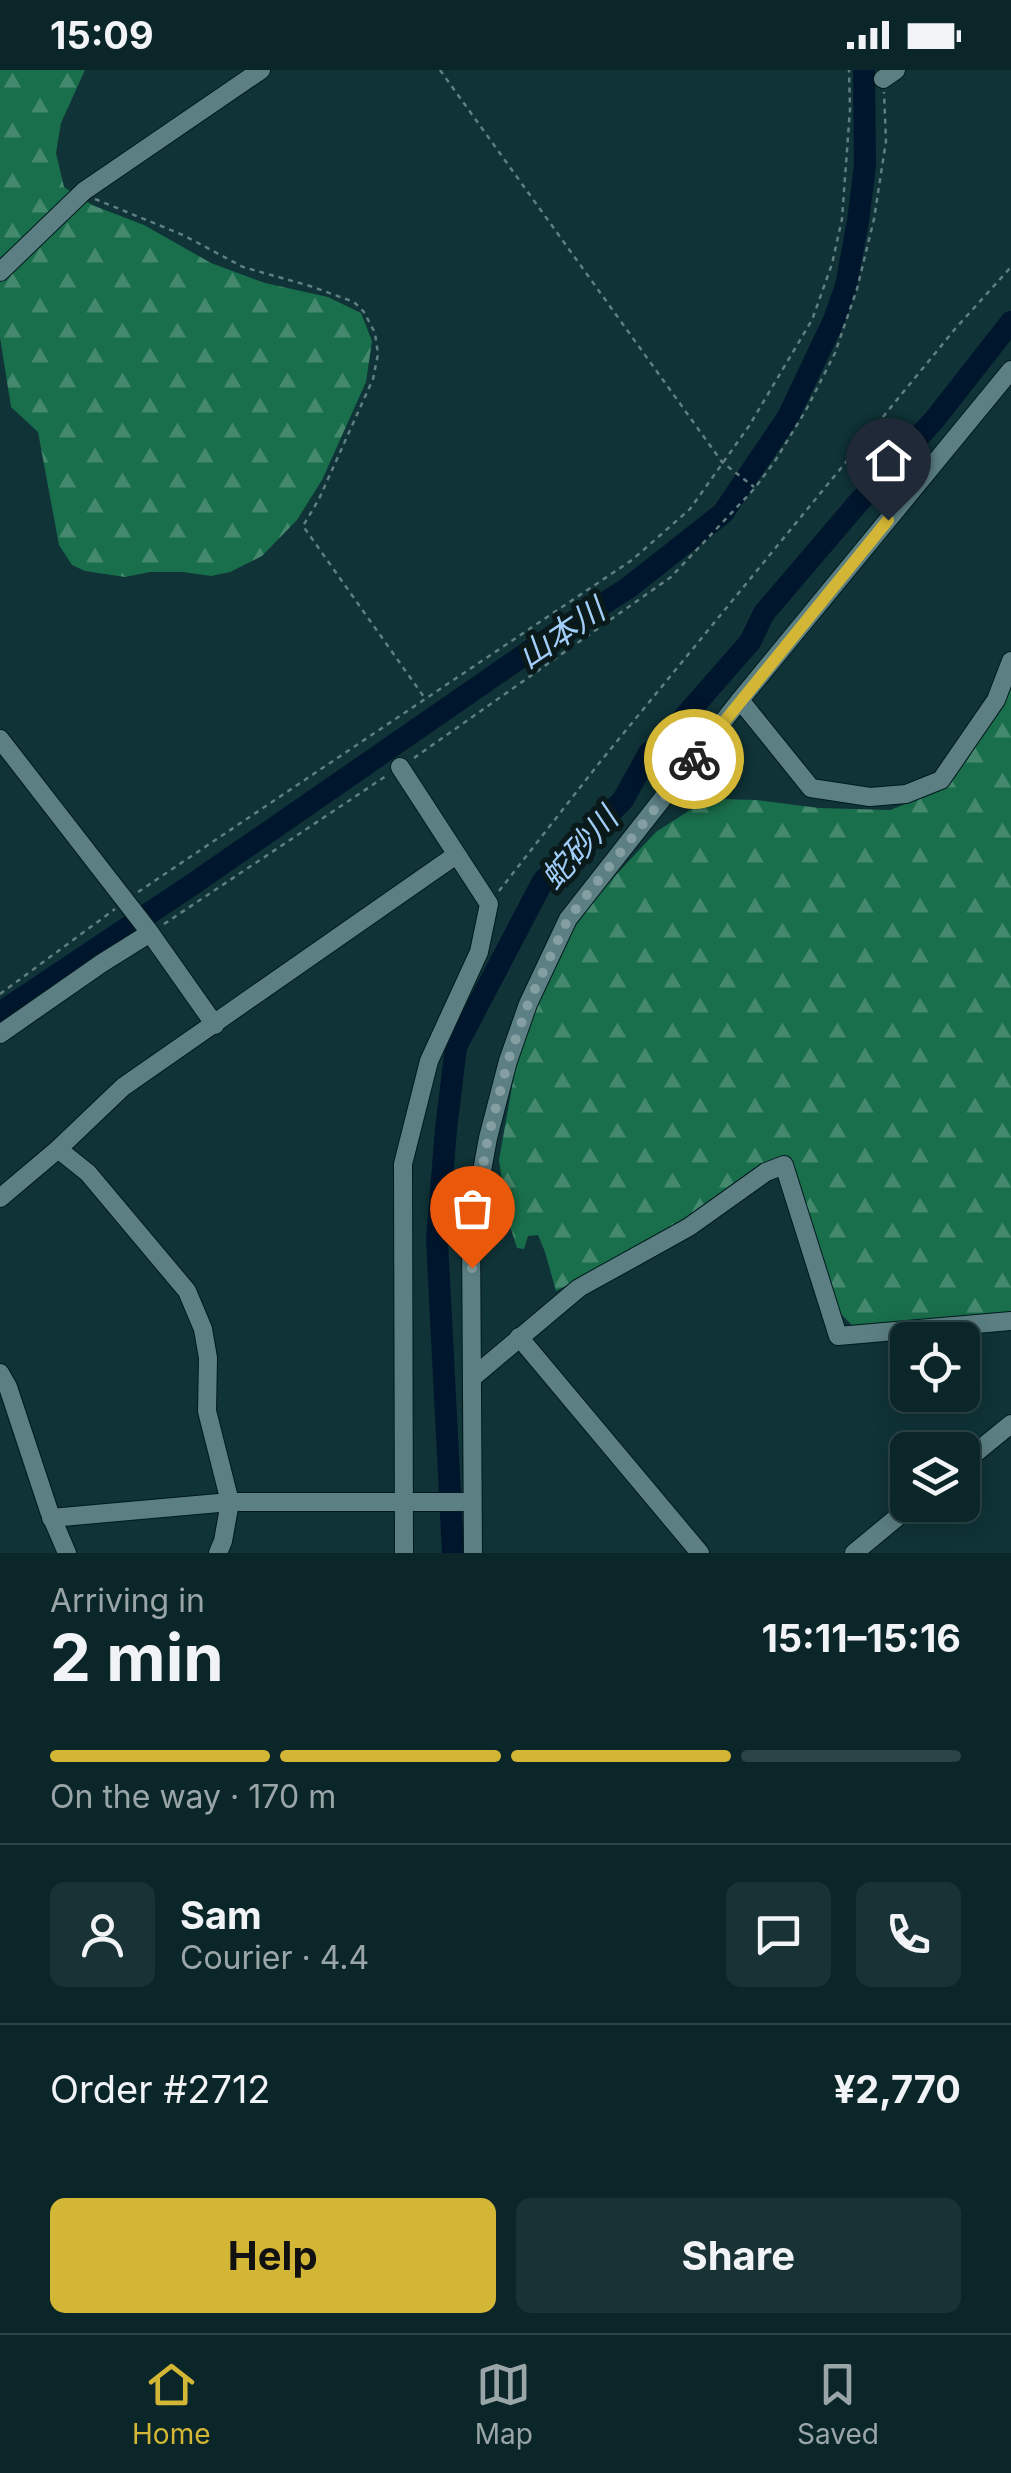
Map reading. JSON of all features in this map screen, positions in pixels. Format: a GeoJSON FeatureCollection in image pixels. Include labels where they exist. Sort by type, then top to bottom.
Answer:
{"type":"FeatureCollection","features":[{"type":"Feature","properties":{"kind":"street"},"geometry":{"type":"LineString","coordinates":[[0,272],[84,190],[261,70]]}},
{"type":"Feature","properties":{"kind":"street"},"geometry":{"type":"LineString","coordinates":[[473,1553],[471,1231],[488,1138],[528,1004],[568,919],[740,700],[1011,370]]}},
{"type":"Feature","properties":{"kind":"street"},"geometry":{"type":"LineString","coordinates":[[740,700],[811,788],[870,798],[906,794],[941,780],[996,700],[1011,661]]}},
{"type":"Feature","properties":{"kind":"street"},"geometry":{"type":"LineString","coordinates":[[0,739],[149,932],[215,1025]]}},
{"type":"Feature","properties":{"kind":"street"},"geometry":{"type":"LineString","coordinates":[[400,767],[489,904],[478,952],[429,1061],[403,1164],[404,1553]]}},
{"type":"Feature","properties":{"kind":"street"},"geometry":{"type":"LineString","coordinates":[[0,1198],[123,1087],[456,855]]}},
{"type":"Feature","properties":{"kind":"street"},"geometry":{"type":"LineString","coordinates":[[0,1034],[149,932]]}},
{"type":"Feature","properties":{"kind":"street"},"geometry":{"type":"LineString","coordinates":[[58,1149],[88,1174],[187,1291],[203,1329],[208,1358],[207,1411],[230,1502],[218,1553]]}},
{"type":"Feature","properties":{"kind":"street"},"geometry":{"type":"LineString","coordinates":[[472,1378],[580,1288],[690,1227],[766,1172],[784,1165],[838,1336],[1011,1321]]}},
{"type":"Feature","properties":{"kind":"street"},"geometry":{"type":"LineString","coordinates":[[519,1337],[700,1553]]}},
{"type":"Feature","properties":{"kind":"street"},"geometry":{"type":"LineString","coordinates":[[0,1374],[67,1553]]}},
{"type":"Feature","properties":{"kind":"street"},"geometry":{"type":"LineString","coordinates":[[980,1449],[1011,1424]]}},
{"type":"Feature","properties":{"kind":"street"},"geometry":{"type":"LineString","coordinates":[[52,1518],[230,1502],[472,1502]]}},
{"type":"Feature","properties":{"kind":"street"},"geometry":{"type":"LineString","coordinates":[[854,1553],[891,1522]]}},
{"type":"Feature","properties":{"kind":"path"},"geometry":{"type":"LineString","coordinates":[[440,70],[724,463],[753,486]]}},
{"type":"Feature","properties":{"kind":"path"},"geometry":{"type":"LineString","coordinates":[[0,994],[425,698],[632,560],[690,508],[749,426],[812,320],[832,264],[842,218],[849,70]]}},
{"type":"Feature","properties":{"kind":"path"},"geometry":{"type":"LineString","coordinates":[[149,932],[400,767],[671,577],[775,461],[835,353],[857,290],[886,141],[890,75]]}},
{"type":"Feature","properties":{"kind":"path"},"geometry":{"type":"LineString","coordinates":[[84,190],[96,200],[183,235],[243,267],[354,302],[364,312],[375,332],[378,354],[373,379],[319,499],[302,526],[425,698]]}},
{"type":"Feature","properties":{"kind":"path"},"geometry":{"type":"LineString","coordinates":[[489,904],[612,747],[955,329],[1011,267]]}},
{"type":"Feature","properties":{"kind":"green space"},"geometry":{"type":"Polygon","coordinates":[[[0,70],[85,70],[61,123],[56,153],[64,187],[92,205],[144,225],[211,263],[265,283],[328,297],[361,313],[372,341],[366,382],[322,480],[297,520],[262,556],[230,572],[211,576],[150,572],[125,577],[85,571],[72,565],[59,545],[38,432],[11,407],[0,337],[0,70]]]}},
{"type":"Feature","properties":{"kind":"green space"},"geometry":{"type":"Polygon","coordinates":[[[1011,681],[1011,1313],[939,1322],[890,1322],[890,1328],[859,1332],[839,1312],[792,1173],[774,1159],[759,1166],[687,1222],[556,1291],[538,1235],[528,1236],[524,1249],[517,1248],[507,1216],[499,1160],[527,1002],[568,932],[656,832],[690,810],[719,799],[890,810],[946,788],[959,759],[1011,681]]]}},
{"type":"Feature","properties":{"kind":"waterway","name":"山本川"},"geometry":{"type":"LineString","coordinates":[[0,1013],[628,588],[723,513],[788,417],[846,286],[865,166],[864,70]]}},
{"type":"Feature","properties":{"kind":"waterway","name":"蛇砂川"},"geometry":{"type":"LineString","coordinates":[[453,1553],[437,1240],[456,1047],[543,881],[623,800],[649,753],[750,642],[764,613],[935,419],[1011,322]]}},
{"type":"Feature","properties":{"kind":"way so far"},"geometry":{"type":"LineString","coordinates":[[472,1268],[471,1231],[488,1138],[528,1004],[568,919],[694,759]]}},
{"type":"Feature","properties":{"kind":"route"},"geometry":{"type":"LineString","coordinates":[[694,759],[888,520]]}}]}
